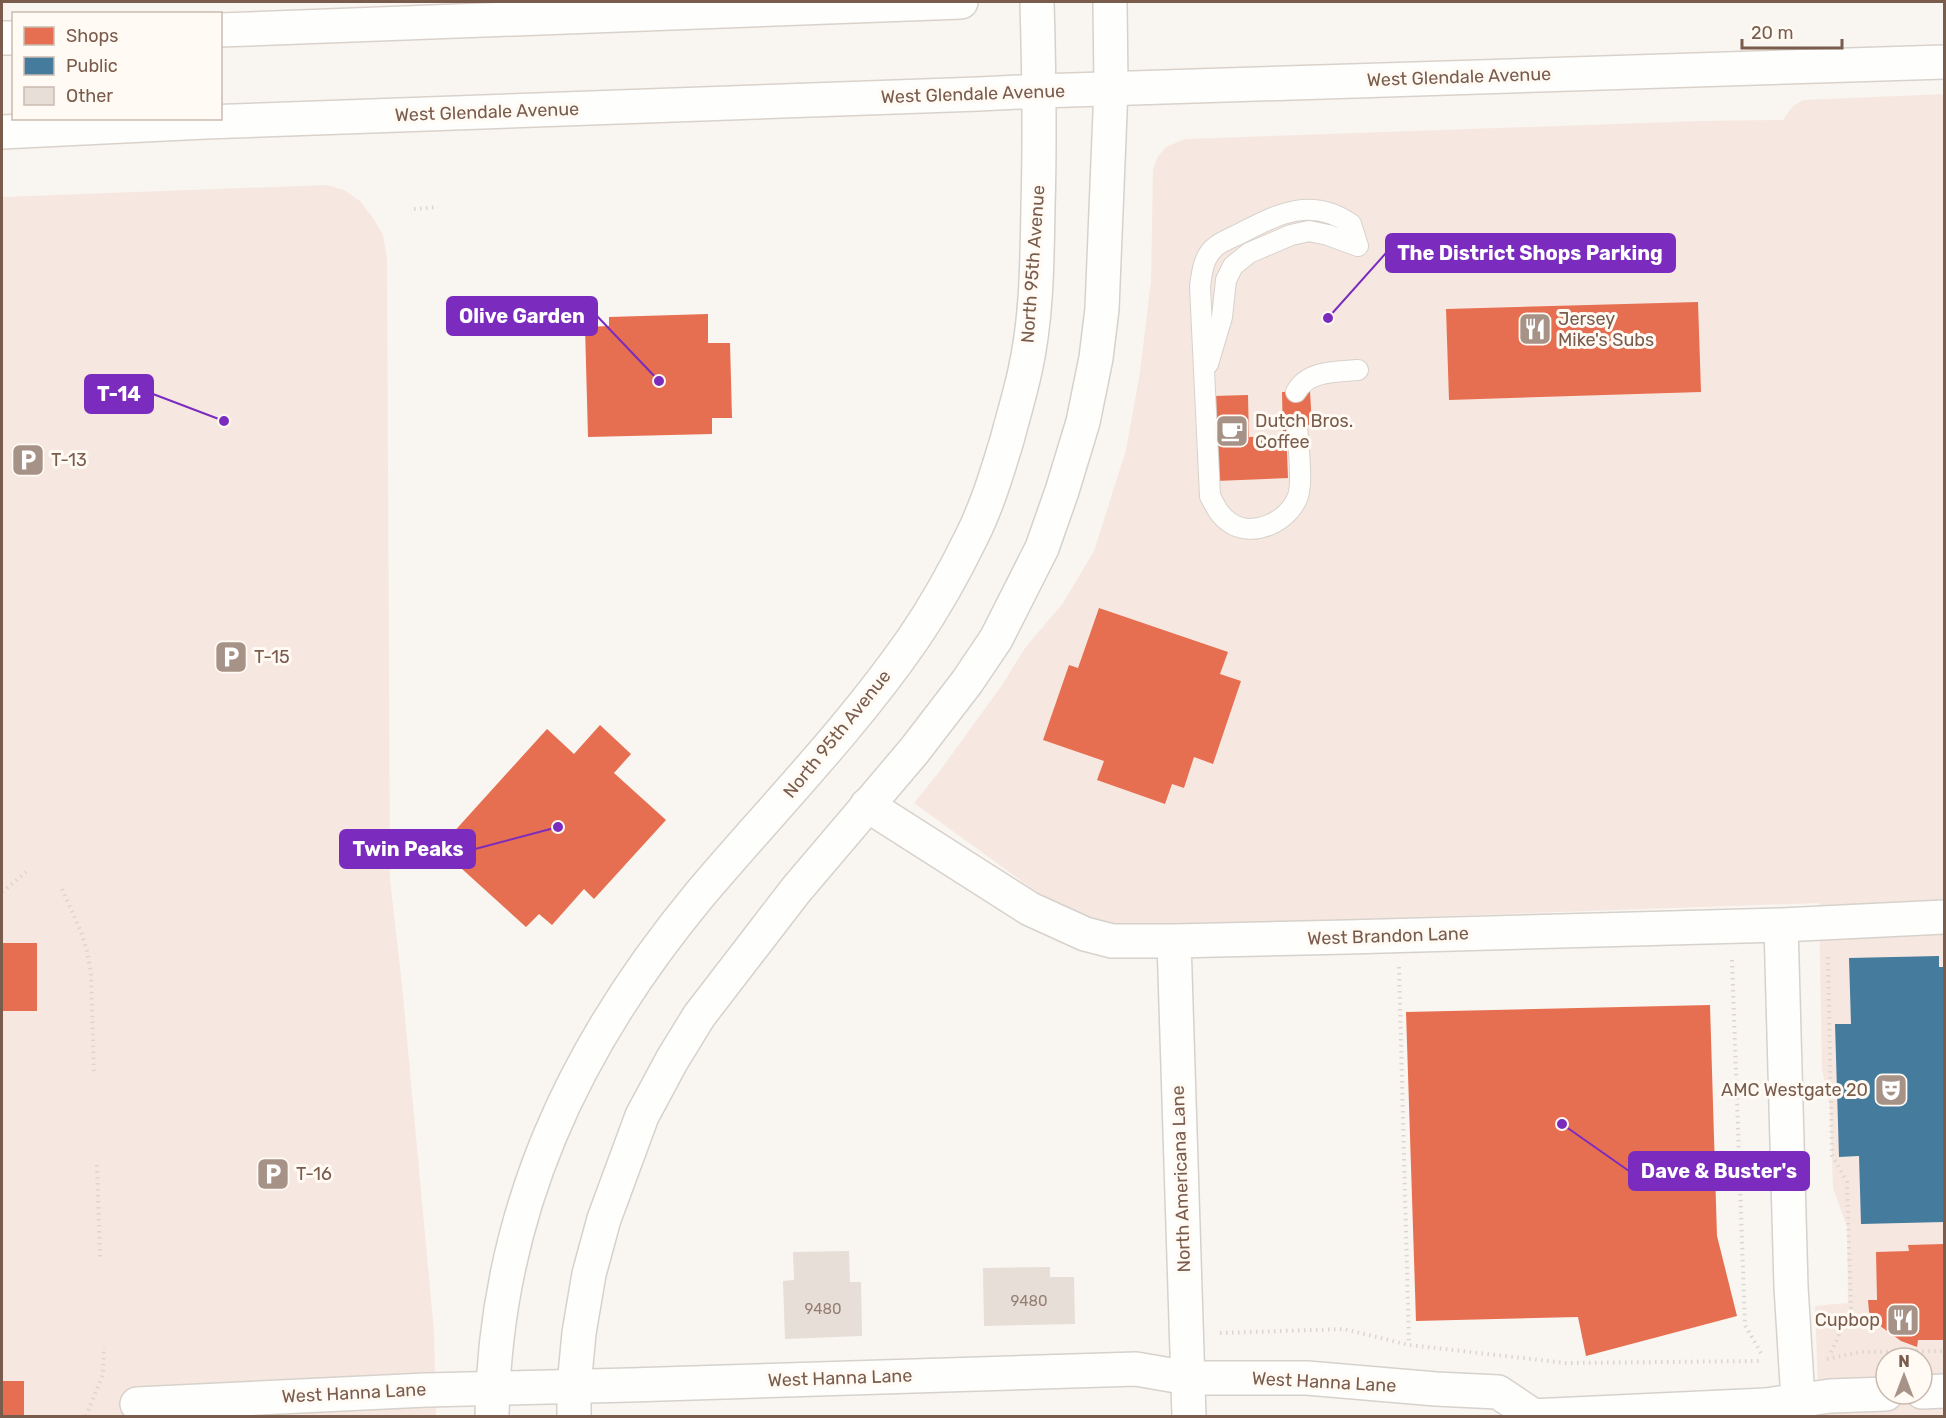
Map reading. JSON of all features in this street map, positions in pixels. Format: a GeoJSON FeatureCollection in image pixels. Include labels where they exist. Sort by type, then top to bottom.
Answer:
{"type":"FeatureCollection","features":[{"type":"Feature","properties":{"kind":"street"},"geometry":{"type":"LineString","coordinates":[[222,30],[961,2]]}},
{"type":"Feature","properties":{"kind":"street","name":"North 95th Avenue"},"geometry":{"type":"LineString","coordinates":[[492,1402],[499,1313],[514,1243],[531,1182],[551,1130],[581,1066],[621,1001],[660,946],[701,894],[824,754],[914,638],[947,584],[973,534],[996,477],[1026,369],[1036,291],[1040,91],[1037,2]]}},
{"type":"Feature","properties":{"kind":"street"},"geometry":{"type":"LineString","coordinates":[[574,1401],[579,1333],[589,1274],[604,1220],[642,1116],[672,1060],[699,1016],[796,890],[914,751],[967,682],[996,639],[1042,548],[1083,422],[1096,358],[1102,309],[1111,88],[1110,2]]}},
{"type":"Feature","properties":{"kind":"street","name":"West Glendale Avenue"},"geometry":{"type":"LineString","coordinates":[[2,132],[205,122],[1111,88],[1944,62]]}},
{"type":"Feature","properties":{"kind":"street","name":"West Brandon Lane"},"geometry":{"type":"LineString","coordinates":[[867,805],[1030,909],[1085,934],[1112,940],[1174,941],[1781,925],[1944,917]]}},
{"type":"Feature","properties":{"kind":"street"},"geometry":{"type":"LineString","coordinates":[[1781,925],[1791,1275],[1798,1409]]}},
{"type":"Feature","properties":{"kind":"street","name":"North Americana Lane"},"geometry":{"type":"LineString","coordinates":[[1174,941],[1189,1416]]}},
{"type":"Feature","properties":{"kind":"street","name":"West Hanna Lane"},"geometry":{"type":"LineString","coordinates":[[137,1404],[574,1401],[1136,1369],[1188,1378],[1307,1378],[1498,1392],[1532,1416],[1766,1405],[1798,1409],[1830,1396],[1874,1394]]}},
{"type":"Feature","properties":{"kind":"lane"},"geometry":{"type":"LineString","coordinates":[[1204,379],[1222,316],[1226,280],[1233,266],[1249,253],[1291,235],[1309,231],[1358,246],[1352,224],[1341,216],[1327,211],[1290,211],[1215,246],[1204,262],[1200,286],[1204,379],[1210,496],[1220,515],[1231,524],[1249,530],[1261,529],[1278,520],[1288,511],[1298,496],[1297,426]]}},
{"type":"Feature","properties":{"kind":"lane"},"geometry":{"type":"LineString","coordinates":[[1296,392],[1300,384],[1311,377],[1325,373],[1358,370]]}},
{"type":"Feature","properties":{"kind":"path"},"geometry":{"type":"LineString","coordinates":[[414,209],[438,207]]}},
{"type":"Feature","properties":{"kind":"path"},"geometry":{"type":"LineString","coordinates":[[2,892],[26,872]]}},
{"type":"Feature","properties":{"kind":"path"},"geometry":{"type":"LineString","coordinates":[[62,889],[81,932],[89,962],[94,1075]]}},
{"type":"Feature","properties":{"kind":"path"},"geometry":{"type":"LineString","coordinates":[[1827,951],[1832,1155],[1848,1182],[1851,1308],[1828,1359],[1862,1352],[1944,1351]]}},
{"type":"Feature","properties":{"kind":"path"},"geometry":{"type":"LineString","coordinates":[[1186,1335],[1344,1329],[1409,1345],[1566,1362],[1765,1361],[1745,1325],[1732,953]]}},
{"type":"Feature","properties":{"kind":"path"},"geometry":{"type":"LineString","coordinates":[[1399,961],[1409,1345]]}},
{"type":"Feature","properties":{"kind":"path"},"geometry":{"type":"LineString","coordinates":[[97,1165],[100,1257]]}},
{"type":"Feature","properties":{"kind":"path"},"geometry":{"type":"LineString","coordinates":[[86,1416],[103,1374],[104,1347]]}},
{"type":"Feature","properties":{"kind":"shaded area"},"geometry":{"type":"Polygon","coordinates":[[[1944,94],[1944,1416],[1819,1416],[1815,1306],[1848,1303],[1847,1227],[1833,1188],[1830,1106],[1822,1070],[1819,903],[1130,927],[1084,918],[1038,893],[914,803],[1002,685],[1025,648],[1063,603],[1094,551],[1126,450],[1140,372],[1151,280],[1153,169],[1158,156],[1166,147],[1185,139],[1783,120],[1792,107],[1803,100],[1944,94]]]}},
{"type":"Feature","properties":{"kind":"shaded area"},"geometry":{"type":"Polygon","coordinates":[[[327,185],[344,190],[360,201],[383,235],[387,259],[390,880],[434,1332],[436,1416],[2,1416],[2,197],[327,185]]]}},
{"type":"Feature","properties":{"kind":"building: Shops"},"geometry":{"type":"Polygon","coordinates":[[[1698,302],[1701,392],[1449,400],[1446,309],[1698,302]]]}},
{"type":"Feature","properties":{"kind":"building: Shops"},"geometry":{"type":"Polygon","coordinates":[[[708,314],[708,343],[730,343],[732,418],[712,418],[712,434],[588,437],[585,327],[609,326],[609,317],[708,314]]]}},
{"type":"Feature","properties":{"kind":"building: Shops","name":"Dutch Bros. Coffee"},"geometry":{"type":"Polygon","coordinates":[[[1310,391],[1312,425],[1286,426],[1288,478],[1216,481],[1213,396],[1248,395],[1249,437],[1283,436],[1282,392],[1310,391]]]}},
{"type":"Feature","properties":{"kind":"building: Shops"},"geometry":{"type":"Polygon","coordinates":[[[1099,608],[1228,652],[1220,674],[1241,681],[1213,764],[1194,757],[1184,788],[1172,784],[1165,804],[1097,780],[1104,761],[1043,740],[1069,665],[1078,668],[1099,608]]]}},
{"type":"Feature","properties":{"kind":"building: Shops"},"geometry":{"type":"Polygon","coordinates":[[[600,725],[631,754],[614,773],[666,820],[594,899],[584,889],[552,925],[539,914],[526,927],[451,859],[463,846],[451,835],[547,729],[574,754],[600,725]]]}},
{"type":"Feature","properties":{"kind":"building: Shops"},"geometry":{"type":"Polygon","coordinates":[[[2,943],[37,943],[37,1011],[2,1011],[2,943]]]}},
{"type":"Feature","properties":{"kind":"building: Shops"},"geometry":{"type":"Polygon","coordinates":[[[1710,1005],[1717,1236],[1737,1316],[1586,1356],[1578,1317],[1416,1321],[1406,1012],[1710,1005]]]}},
{"type":"Feature","properties":{"kind":"building: Shops"},"geometry":{"type":"Polygon","coordinates":[[[1944,1244],[1944,1340],[1918,1340],[1917,1346],[1914,1346],[1901,1341],[1876,1323],[1869,1312],[1868,1300],[1877,1300],[1876,1252],[1909,1251],[1908,1245],[1944,1244]]]}},
{"type":"Feature","properties":{"kind":"building: Shops"},"geometry":{"type":"Polygon","coordinates":[[[2,1381],[24,1381],[24,1416],[2,1416],[2,1381]]]}},
{"type":"Feature","properties":{"kind":"building: Public","name":"AMC Westgate 20"},"geometry":{"type":"Polygon","coordinates":[[[1939,956],[1939,967],[1944,967],[1944,1222],[1861,1224],[1859,1156],[1839,1157],[1835,1024],[1851,1024],[1849,958],[1939,956]]]}},
{"type":"Feature","properties":{"kind":"building: Other"},"geometry":{"type":"Polygon","coordinates":[[[849,1251],[850,1282],[861,1282],[862,1336],[785,1339],[783,1281],[794,1280],[793,1252],[849,1251]]]}},
{"type":"Feature","properties":{"kind":"building: Other"},"geometry":{"type":"Polygon","coordinates":[[[1050,1267],[1050,1277],[1074,1277],[1075,1324],[984,1326],[983,1268],[1050,1267]]]}},
{"type":"Feature","properties":{"kind":"place","name":"The District Shops Parking"},"geometry":{"type":"Point","coordinates":[1328,318]}},
{"type":"Feature","properties":{"kind":"place","name":"Jersey Mike's Subs"},"geometry":{"type":"Point","coordinates":[1535,329]}},
{"type":"Feature","properties":{"kind":"place","name":"Olive Garden"},"geometry":{"type":"Point","coordinates":[659,381]}},
{"type":"Feature","properties":{"kind":"place","name":"T-14"},"geometry":{"type":"Point","coordinates":[224,421]}},
{"type":"Feature","properties":{"kind":"place","name":"Dutch Bros. Coffee"},"geometry":{"type":"Point","coordinates":[1232,431]}},
{"type":"Feature","properties":{"kind":"place","name":"T-13"},"geometry":{"type":"Point","coordinates":[28,460]}},
{"type":"Feature","properties":{"kind":"place","name":"T-15"},"geometry":{"type":"Point","coordinates":[231,657]}},
{"type":"Feature","properties":{"kind":"place","name":"Twin Peaks"},"geometry":{"type":"Point","coordinates":[558,827]}},
{"type":"Feature","properties":{"kind":"place","name":"AMC Westgate 20"},"geometry":{"type":"Point","coordinates":[1891,1090]}},
{"type":"Feature","properties":{"kind":"place","name":"Dave & Buster's"},"geometry":{"type":"Point","coordinates":[1562,1124]}},
{"type":"Feature","properties":{"kind":"place","name":"T-16"},"geometry":{"type":"Point","coordinates":[273,1174]}},
{"type":"Feature","properties":{"kind":"place","name":"Cupbop"},"geometry":{"type":"Point","coordinates":[1903,1320]}}]}
